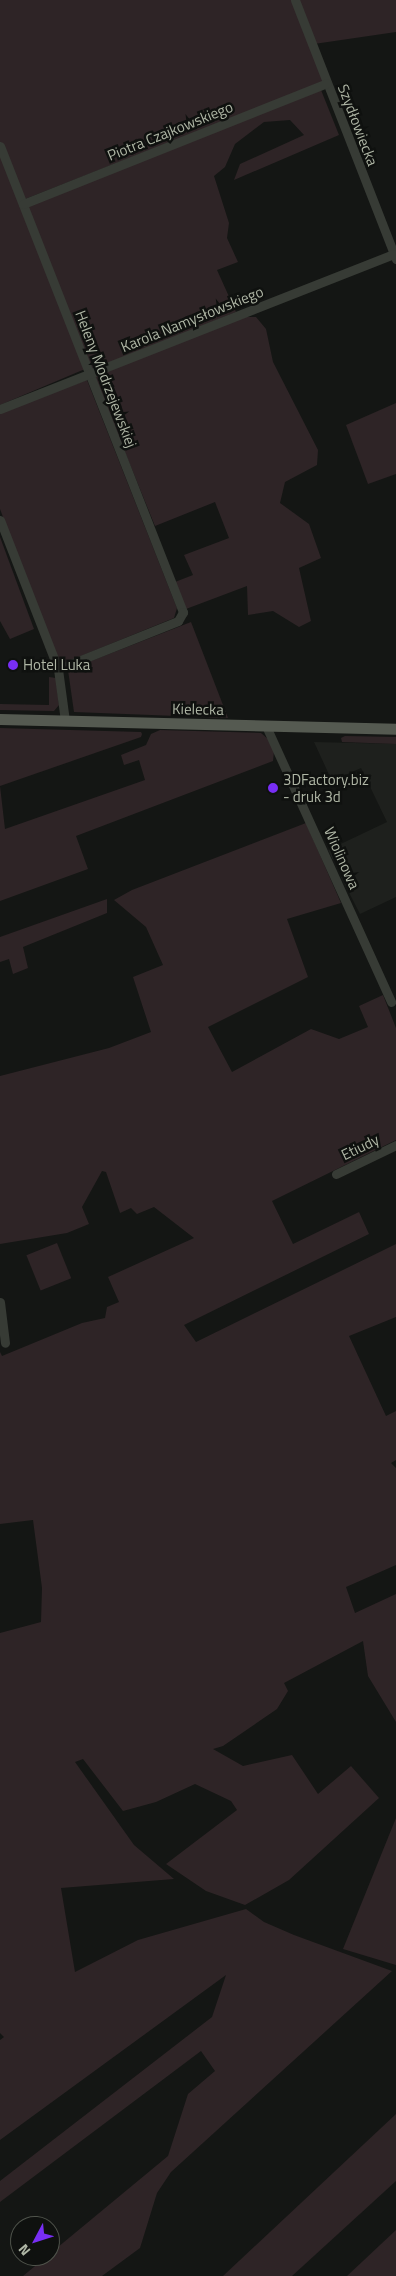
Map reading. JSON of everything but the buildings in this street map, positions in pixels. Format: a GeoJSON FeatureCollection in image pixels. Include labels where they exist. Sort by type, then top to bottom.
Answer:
{"type":"FeatureCollection","features":[{"type":"Feature","properties":{"kind":"main road","name":"Kielecka"},"geometry":{"type":"LineString","coordinates":[[0,719],[396,729]]}},
{"type":"Feature","properties":{"kind":"street","name":"Szydłowiecka"},"geometry":{"type":"LineString","coordinates":[[295,0],[395,257]]}},
{"type":"Feature","properties":{"kind":"street","name":"Piotra Czajkowskiego"},"geometry":{"type":"LineString","coordinates":[[23,204],[327,83]]}},
{"type":"Feature","properties":{"kind":"street","name":"Heleny Modrzejewskiej"},"geometry":{"type":"LineString","coordinates":[[0,146],[183,612],[178,621],[58,669]]}},
{"type":"Feature","properties":{"kind":"street","name":"Karola Namysłowskiego"},"geometry":{"type":"LineString","coordinates":[[0,409],[395,257]]}},
{"type":"Feature","properties":{"kind":"street"},"geometry":{"type":"LineString","coordinates":[[0,520],[58,669],[65,721]]}},
{"type":"Feature","properties":{"kind":"street","name":"Wiolinowa"},"geometry":{"type":"LineString","coordinates":[[266,726],[391,1002]]}},
{"type":"Feature","properties":{"kind":"street","name":"Etiudy"},"geometry":{"type":"LineString","coordinates":[[336,1174],[396,1145]]}},
{"type":"Feature","properties":{"kind":"street"},"geometry":{"type":"LineString","coordinates":[[0,1302],[5,1343]]}},
{"type":"Feature","properties":{"kind":"shaded area"},"geometry":{"type":"Polygon","coordinates":[[[0,0],[396,0],[396,32],[314,44],[328,80],[20,201],[85,369],[0,405],[0,0]]]}},
{"type":"Feature","properties":{"kind":"shaded area"},"geometry":{"type":"Polygon","coordinates":[[[321,90],[339,135],[234,180],[240,164],[304,135],[290,120],[264,122],[235,144],[225,167],[214,176],[229,223],[227,238],[238,262],[217,270],[236,312],[92,371],[27,206],[321,90]]]}},
{"type":"Feature","properties":{"kind":"shaded area"},"geometry":{"type":"Polygon","coordinates":[[[240,317],[256,317],[266,329],[273,362],[318,450],[317,465],[285,482],[280,503],[309,524],[321,558],[299,568],[311,621],[299,627],[273,611],[248,615],[247,586],[186,609],[175,582],[193,575],[184,555],[229,538],[215,502],[155,526],[94,376],[240,317]]]}},
{"type":"Feature","properties":{"kind":"shaded area"},"geometry":{"type":"Polygon","coordinates":[[[87,380],[177,608],[174,618],[59,665],[0,509],[0,412],[87,380]]]}},
{"type":"Feature","properties":{"kind":"shaded area"},"geometry":{"type":"Polygon","coordinates":[[[396,403],[396,474],[368,484],[346,425],[396,403]]]}},
{"type":"Feature","properties":{"kind":"shaded area"},"geometry":{"type":"Polygon","coordinates":[[[0,537],[34,629],[10,639],[0,621],[0,537]]]}},
{"type":"Feature","properties":{"kind":"shaded area"},"geometry":{"type":"Polygon","coordinates":[[[191,622],[228,718],[74,712],[68,670],[191,622]]]}},
{"type":"Feature","properties":{"kind":"shaded area"},"geometry":{"type":"Polygon","coordinates":[[[49,677],[56,678],[59,705],[54,711],[0,710],[0,704],[49,705],[49,677]]]}},
{"type":"Feature","properties":{"kind":"shaded area"},"geometry":{"type":"Polygon","coordinates":[[[0,728],[141,732],[142,734],[141,737],[0,786],[0,728]]]}},
{"type":"Feature","properties":{"kind":"shaded area"},"geometry":{"type":"Polygon","coordinates":[[[160,730],[261,733],[268,739],[274,751],[273,761],[76,836],[88,869],[0,901],[0,786],[5,829],[145,780],[139,760],[124,765],[121,755],[146,745],[151,734],[160,730]]]}},
{"type":"Feature","properties":{"kind":"shaded area"},"geometry":{"type":"Polygon","coordinates":[[[345,736],[396,737],[396,744],[342,742],[341,738],[345,736]]]}},
{"type":"Feature","properties":{"kind":"shaded area"},"geometry":{"type":"Polygon","coordinates":[[[314,742],[396,744],[396,897],[360,914],[341,877],[346,877],[341,863],[332,859],[328,850],[387,822],[361,768],[332,781],[314,742]]]}},
{"type":"Feature","properties":{"kind":"shaded area"},"geometry":{"type":"Polygon","coordinates":[[[306,823],[341,903],[287,919],[308,977],[208,1027],[232,1072],[311,1029],[339,1039],[368,1027],[359,1006],[383,995],[396,1028],[396,1140],[272,1201],[293,1244],[359,1212],[369,1234],[184,1325],[196,1342],[396,1244],[396,1317],[349,1336],[386,1416],[396,1411],[396,1460],[391,1463],[396,1468],[396,1565],[346,1587],[355,1613],[396,1594],[396,1722],[368,1676],[363,1641],[284,1683],[288,1691],[277,1709],[223,1746],[213,1749],[243,1766],[292,1755],[318,1794],[351,1766],[379,1798],[289,1880],[245,1905],[206,1891],[166,1864],[237,1810],[231,1801],[195,1784],[156,1802],[123,1811],[83,1759],[75,1762],[134,1845],[174,1879],[61,1888],[75,1972],[138,1940],[246,1909],[264,1922],[294,1935],[392,1971],[171,2172],[157,2193],[140,2248],[102,2276],[23,2276],[35,2266],[60,2266],[60,2245],[168,2156],[188,2094],[215,2071],[201,2051],[0,2202],[0,2181],[212,2017],[226,1975],[0,2140],[0,2040],[4,2037],[0,2033],[0,1633],[41,1622],[42,1588],[33,1520],[0,1524],[0,1352],[2,1356],[82,1323],[105,1318],[107,1307],[119,1302],[108,1277],[194,1238],[154,1207],[137,1214],[131,1208],[120,1213],[106,1172],[102,1171],[82,1207],[89,1224],[67,1233],[0,1244],[0,1076],[109,1048],[151,1032],[133,977],[163,965],[146,927],[114,900],[132,890],[306,823]]]}},
{"type":"Feature","properties":{"kind":"shaded area"},"geometry":{"type":"Polygon","coordinates":[[[107,899],[107,913],[23,947],[28,968],[13,974],[9,959],[0,962],[0,937],[107,899]]]}},
{"type":"Feature","properties":{"kind":"shaded area"},"geometry":{"type":"Polygon","coordinates":[[[57,1243],[71,1278],[41,1291],[26,1255],[57,1243]]]}},
{"type":"Feature","properties":{"kind":"shaded area"},"geometry":{"type":"Polygon","coordinates":[[[396,1818],[396,1965],[343,1949],[396,1818]]]}},
{"type":"Feature","properties":{"kind":"shaded area"},"geometry":{"type":"Polygon","coordinates":[[[396,2114],[396,2181],[292,2276],[223,2276],[396,2114]]]}},
{"type":"Feature","properties":{"kind":"shaded area"},"geometry":{"type":"Polygon","coordinates":[[[396,2230],[396,2276],[347,2276],[396,2230]]]}},
{"type":"Feature","properties":{"kind":"place","name":"Hotel Luka"},"geometry":{"type":"Point","coordinates":[13,665]}},
{"type":"Feature","properties":{"kind":"place","name":"3DFactory.biz - druk 3d"},"geometry":{"type":"Point","coordinates":[273,788]}}]}
